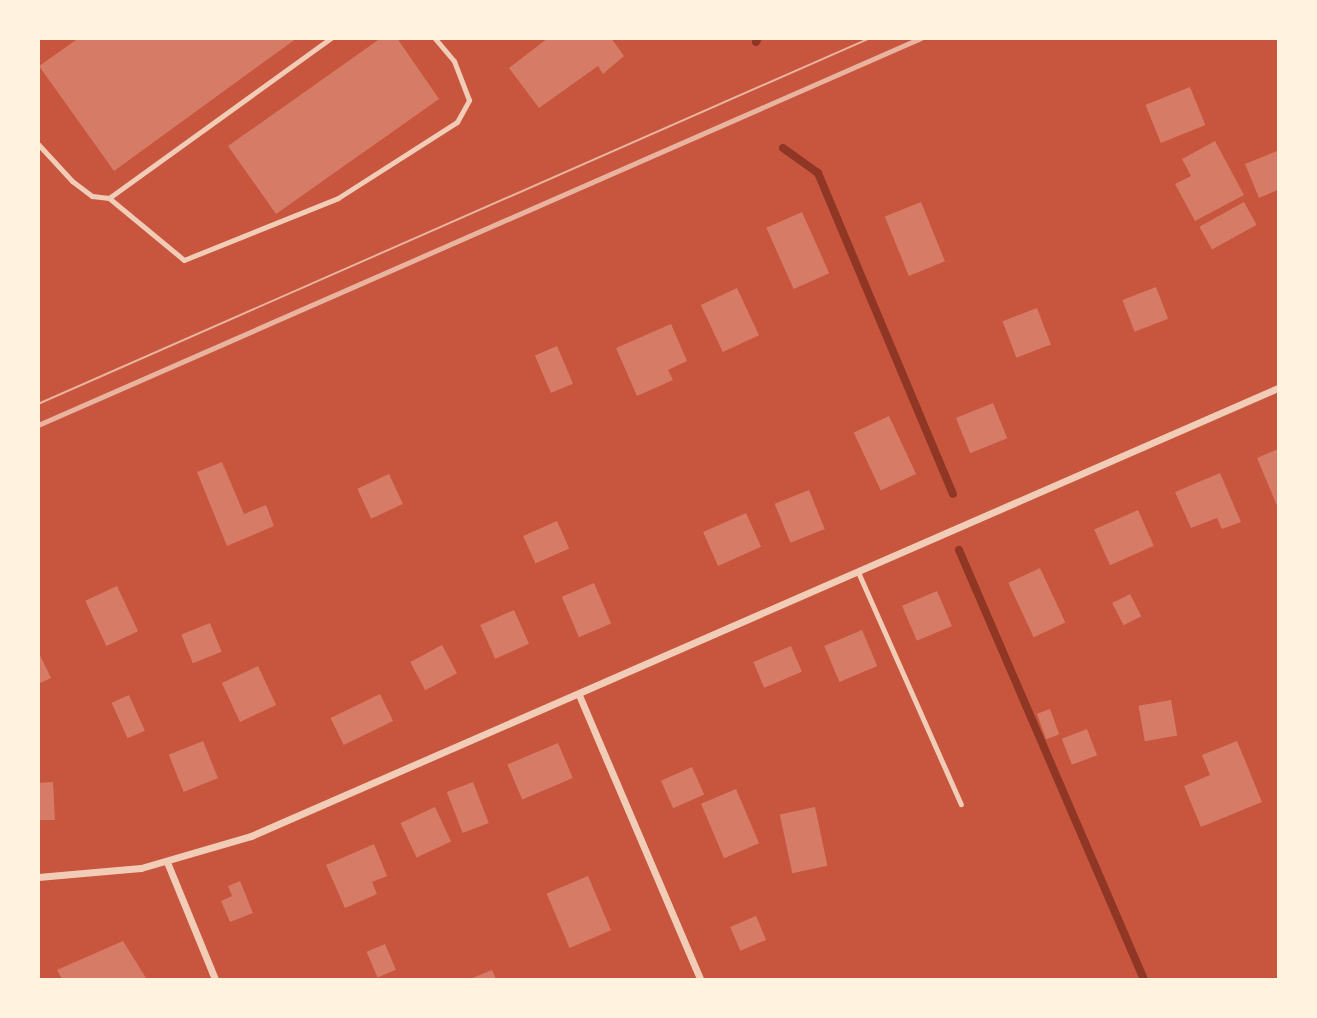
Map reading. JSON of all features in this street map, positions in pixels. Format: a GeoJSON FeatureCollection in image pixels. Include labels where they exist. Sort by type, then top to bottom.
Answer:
{"type":"FeatureCollection","features":[{"type":"Feature","properties":{"kind":"street"},"geometry":{"type":"LineString","coordinates":[[38,877],[167,862],[251,836],[1279,388]]}},
{"type":"Feature","properties":{"kind":"street"},"geometry":{"type":"LineString","coordinates":[[579,695],[700,979]]}},
{"type":"Feature","properties":{"kind":"street"},"geometry":{"type":"LineString","coordinates":[[167,862],[215,979]]}},
{"type":"Feature","properties":{"kind":"lane"},"geometry":{"type":"LineString","coordinates":[[109,198],[331,38]]}},
{"type":"Feature","properties":{"kind":"lane"},"geometry":{"type":"LineString","coordinates":[[38,144],[92,197],[109,198],[184,260],[338,198],[457,122],[469,100],[454,61],[435,38]]}},
{"type":"Feature","properties":{"kind":"lane"},"geometry":{"type":"LineString","coordinates":[[858,572],[961,804]]}},
{"type":"Feature","properties":{"kind":"building"},"geometry":{"type":"Polygon","coordinates":[[[79,38],[297,38],[114,171],[39,66],[79,38]]]}},
{"type":"Feature","properties":{"kind":"building"},"geometry":{"type":"Polygon","coordinates":[[[381,38],[397,38],[439,99],[276,214],[228,146],[381,38]]]}},
{"type":"Feature","properties":{"kind":"building"},"geometry":{"type":"Polygon","coordinates":[[[548,38],[611,38],[624,56],[603,74],[598,66],[539,108],[509,68],[548,38]]]}},
{"type":"Feature","properties":{"kind":"building"},"geometry":{"type":"Polygon","coordinates":[[[1190,87],[1205,125],[1161,143],[1145,105],[1190,87]]]}},
{"type":"Feature","properties":{"kind":"building"},"geometry":{"type":"Polygon","coordinates":[[[1215,141],[1244,195],[1195,221],[1175,184],[1191,176],[1182,159],[1215,141]]]}},
{"type":"Feature","properties":{"kind":"building"},"geometry":{"type":"Polygon","coordinates":[[[1277,151],[1278,190],[1259,198],[1245,164],[1277,151]]]}},
{"type":"Feature","properties":{"kind":"building"},"geometry":{"type":"Polygon","coordinates":[[[921,202],[945,261],[909,276],[885,217],[921,202]]]}},
{"type":"Feature","properties":{"kind":"building"},"geometry":{"type":"Polygon","coordinates":[[[1244,202],[1257,225],[1212,249],[1199,227],[1244,202]]]}},
{"type":"Feature","properties":{"kind":"building"},"geometry":{"type":"Polygon","coordinates":[[[802,212],[829,273],[794,289],[766,228],[802,212]]]}},
{"type":"Feature","properties":{"kind":"building"},"geometry":{"type":"Polygon","coordinates":[[[1156,287],[1168,319],[1135,332],[1122,300],[1156,287]]]}},
{"type":"Feature","properties":{"kind":"building"},"geometry":{"type":"Polygon","coordinates":[[[737,288],[759,335],[723,352],[701,305],[737,288]]]}},
{"type":"Feature","properties":{"kind":"building"},"geometry":{"type":"Polygon","coordinates":[[[1037,308],[1051,344],[1016,358],[1002,321],[1037,308]]]}},
{"type":"Feature","properties":{"kind":"building"},"geometry":{"type":"Polygon","coordinates":[[[671,324],[687,361],[668,370],[673,380],[637,396],[616,348],[671,324]]]}},
{"type":"Feature","properties":{"kind":"building"},"geometry":{"type":"Polygon","coordinates":[[[557,346],[573,384],[551,393],[535,355],[557,346]]]}},
{"type":"Feature","properties":{"kind":"building"},"geometry":{"type":"Polygon","coordinates":[[[993,403],[1007,438],[970,453],[956,418],[993,403]]]}},
{"type":"Feature","properties":{"kind":"building"},"geometry":{"type":"Polygon","coordinates":[[[889,416],[916,474],[881,490],[854,432],[889,416]]]}},
{"type":"Feature","properties":{"kind":"building"},"geometry":{"type":"Polygon","coordinates":[[[1278,449],[1278,508],[1257,458],[1278,449]]]}},
{"type":"Feature","properties":{"kind":"building"},"geometry":{"type":"Polygon","coordinates":[[[222,462],[244,514],[266,505],[274,526],[227,546],[197,472],[222,462]]]}},
{"type":"Feature","properties":{"kind":"building"},"geometry":{"type":"Polygon","coordinates":[[[1220,473],[1241,522],[1222,529],[1217,518],[1191,528],[1175,492],[1220,473]]]}},
{"type":"Feature","properties":{"kind":"building"},"geometry":{"type":"Polygon","coordinates":[[[389,474],[403,504],[371,519],[357,489],[389,474]]]}},
{"type":"Feature","properties":{"kind":"building"},"geometry":{"type":"Polygon","coordinates":[[[809,490],[825,529],[790,543],[775,504],[809,490]]]}},
{"type":"Feature","properties":{"kind":"building"},"geometry":{"type":"Polygon","coordinates":[[[1138,510],[1154,546],[1110,565],[1094,530],[1138,510]]]}},
{"type":"Feature","properties":{"kind":"building"},"geometry":{"type":"Polygon","coordinates":[[[746,513],[761,547],[718,566],[703,532],[746,513]]]}},
{"type":"Feature","properties":{"kind":"building"},"geometry":{"type":"Polygon","coordinates":[[[557,521],[569,548],[535,563],[523,536],[557,521]]]}},
{"type":"Feature","properties":{"kind":"building"},"geometry":{"type":"Polygon","coordinates":[[[1040,568],[1065,622],[1034,637],[1008,583],[1040,568]]]}},
{"type":"Feature","properties":{"kind":"building"},"geometry":{"type":"Polygon","coordinates":[[[594,583],[611,624],[579,637],[562,597],[594,583]]]}},
{"type":"Feature","properties":{"kind":"building"},"geometry":{"type":"Polygon","coordinates":[[[117,586],[138,631],[106,646],[85,601],[117,586]]]}},
{"type":"Feature","properties":{"kind":"building"},"geometry":{"type":"Polygon","coordinates":[[[937,591],[952,626],[917,641],[902,606],[937,591]]]}},
{"type":"Feature","properties":{"kind":"building"},"geometry":{"type":"Polygon","coordinates":[[[1130,594],[1141,616],[1124,625],[1112,603],[1130,594]]]}},
{"type":"Feature","properties":{"kind":"building"},"geometry":{"type":"Polygon","coordinates":[[[514,610],[529,644],[495,659],[480,625],[514,610]]]}},
{"type":"Feature","properties":{"kind":"building"},"geometry":{"type":"Polygon","coordinates":[[[210,623],[222,652],[193,663],[181,635],[210,623]]]}},
{"type":"Feature","properties":{"kind":"building"},"geometry":{"type":"Polygon","coordinates":[[[862,630],[877,666],[839,682],[824,646],[862,630]]]}},
{"type":"Feature","properties":{"kind":"building"},"geometry":{"type":"Polygon","coordinates":[[[442,645],[457,673],[425,690],[410,662],[442,645]]]}},
{"type":"Feature","properties":{"kind":"building"},"geometry":{"type":"Polygon","coordinates":[[[791,646],[802,672],[764,688],[753,662],[791,646]]]}},
{"type":"Feature","properties":{"kind":"building"},"geometry":{"type":"Polygon","coordinates":[[[38,651],[51,678],[38,684],[38,651]]]}},
{"type":"Feature","properties":{"kind":"building"},"geometry":{"type":"Polygon","coordinates":[[[258,666],[276,705],[240,722],[222,683],[258,666]]]}},
{"type":"Feature","properties":{"kind":"building"},"geometry":{"type":"Polygon","coordinates":[[[380,694],[393,721],[344,745],[331,718],[380,694]]]}},
{"type":"Feature","properties":{"kind":"building"},"geometry":{"type":"Polygon","coordinates":[[[129,695],[145,731],[128,738],[112,703],[129,695]]]}},
{"type":"Feature","properties":{"kind":"building"},"geometry":{"type":"Polygon","coordinates":[[[1171,700],[1177,735],[1145,741],[1139,706],[1171,700]]]}},
{"type":"Feature","properties":{"kind":"building"},"geometry":{"type":"Polygon","coordinates":[[[1050,709],[1059,734],[1046,739],[1037,714],[1050,709]]]}},
{"type":"Feature","properties":{"kind":"building"},"geometry":{"type":"Polygon","coordinates":[[[1087,729],[1097,755],[1072,765],[1062,739],[1087,729]]]}},
{"type":"Feature","properties":{"kind":"building"},"geometry":{"type":"Polygon","coordinates":[[[203,741],[218,778],[184,792],[169,755],[203,741]]]}},
{"type":"Feature","properties":{"kind":"building"},"geometry":{"type":"Polygon","coordinates":[[[1237,741],[1262,802],[1201,827],[1184,786],[1210,775],[1202,755],[1237,741]]]}},
{"type":"Feature","properties":{"kind":"building"},"geometry":{"type":"Polygon","coordinates":[[[558,743],[573,778],[522,799],[507,764],[558,743]]]}},
{"type":"Feature","properties":{"kind":"building"},"geometry":{"type":"Polygon","coordinates":[[[692,767],[704,794],[673,808],[661,781],[692,767]]]}},
{"type":"Feature","properties":{"kind":"building"},"geometry":{"type":"Polygon","coordinates":[[[53,782],[55,820],[38,820],[38,783],[53,782]]]}},
{"type":"Feature","properties":{"kind":"building"},"geometry":{"type":"Polygon","coordinates":[[[473,782],[489,823],[463,833],[447,792],[473,782]]]}},
{"type":"Feature","properties":{"kind":"building"},"geometry":{"type":"Polygon","coordinates":[[[736,789],[759,843],[724,858],[701,804],[736,789]]]}},
{"type":"Feature","properties":{"kind":"building"},"geometry":{"type":"Polygon","coordinates":[[[435,807],[451,841],[417,857],[401,823],[435,807]]]}},
{"type":"Feature","properties":{"kind":"building"},"geometry":{"type":"Polygon","coordinates":[[[815,807],[827,866],[792,873],[780,814],[815,807]]]}},
{"type":"Feature","properties":{"kind":"building"},"geometry":{"type":"Polygon","coordinates":[[[374,844],[387,876],[372,882],[377,894],[345,908],[326,865],[374,844]]]}},
{"type":"Feature","properties":{"kind":"building"},"geometry":{"type":"Polygon","coordinates":[[[588,876],[611,930],[570,948],[547,894],[588,876]]]}},
{"type":"Feature","properties":{"kind":"building"},"geometry":{"type":"Polygon","coordinates":[[[240,881],[253,913],[230,922],[221,901],[232,896],[228,886],[240,881]]]}},
{"type":"Feature","properties":{"kind":"building"},"geometry":{"type":"Polygon","coordinates":[[[756,916],[766,940],[740,951],[730,927],[756,916]]]}},
{"type":"Feature","properties":{"kind":"building"},"geometry":{"type":"Polygon","coordinates":[[[123,941],[146,978],[62,979],[57,970],[123,941]]]}},
{"type":"Feature","properties":{"kind":"building"},"geometry":{"type":"Polygon","coordinates":[[[385,944],[396,970],[378,978],[367,952],[385,944]]]}},
{"type":"Feature","properties":{"kind":"building"},"geometry":{"type":"Polygon","coordinates":[[[492,970],[496,979],[470,979],[492,970]]]}},
{"type":"Feature","properties":{"kind":"waterway"},"geometry":{"type":"LineString","coordinates":[[756,42],[758,38]]}},
{"type":"Feature","properties":{"kind":"waterway"},"geometry":{"type":"LineString","coordinates":[[783,148],[818,173],[953,494]]}},
{"type":"Feature","properties":{"kind":"waterway"},"geometry":{"type":"LineString","coordinates":[[959,550],[1144,979]]}},
{"type":"Feature","properties":{"kind":"tram line"},"geometry":{"type":"LineString","coordinates":[[38,404],[870,38]]}},
{"type":"Feature","properties":{"kind":"railway"},"geometry":{"type":"LineString","coordinates":[[38,425],[921,38]]}}]}
